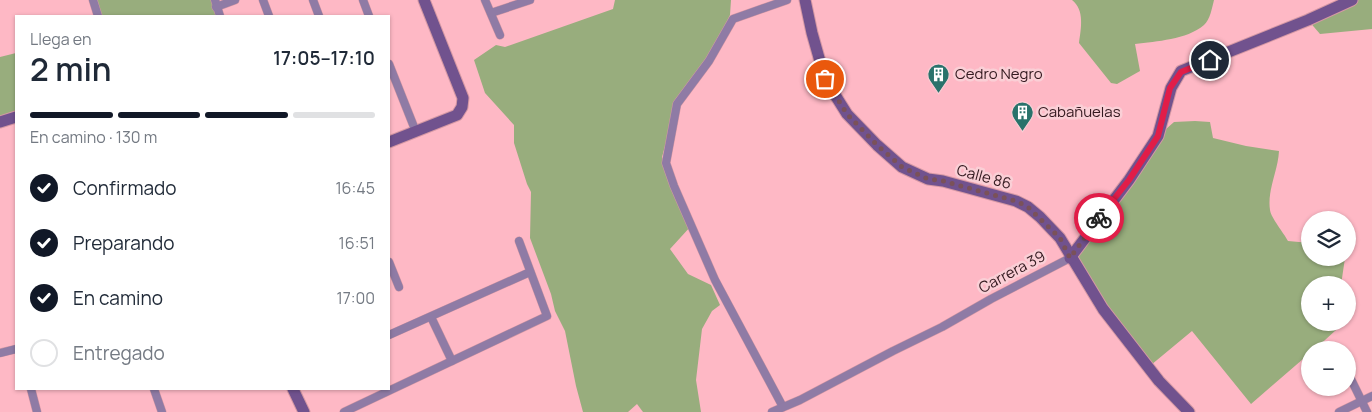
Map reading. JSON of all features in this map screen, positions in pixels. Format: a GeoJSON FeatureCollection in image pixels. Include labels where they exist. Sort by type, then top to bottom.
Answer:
{"type":"FeatureCollection","features":[{"type":"Feature","properties":{"kind":"main road"},"geometry":{"type":"LineString","coordinates":[[390,142],[456,115],[462,107],[463,98],[424,0]]}},
{"type":"Feature","properties":{"kind":"main road","name":"Calle 86"},"geometry":{"type":"LineString","coordinates":[[805,0],[825,79],[847,114],[883,152],[902,167],[928,179],[943,181],[1016,201],[1028,207],[1060,238],[1070,258],[1103,309],[1159,381],[1189,412]]}},
{"type":"Feature","properties":{"kind":"main road","name":"Carrera 39"},"geometry":{"type":"LineString","coordinates":[[1070,258],[1129,180],[1158,136],[1170,88],[1181,72],[1352,0]]}},
{"type":"Feature","properties":{"kind":"main road"},"geometry":{"type":"LineString","coordinates":[[0,122],[15,117]]}},
{"type":"Feature","properties":{"kind":"main road"},"geometry":{"type":"LineString","coordinates":[[293,390],[304,412]]}},
{"type":"Feature","properties":{"kind":"street"},"geometry":{"type":"LineString","coordinates":[[93,0],[98,15]]}},
{"type":"Feature","properties":{"kind":"street"},"geometry":{"type":"LineString","coordinates":[[215,4],[235,0]]}},
{"type":"Feature","properties":{"kind":"street"},"geometry":{"type":"LineString","coordinates":[[263,0],[269,15]]}},
{"type":"Feature","properties":{"kind":"street"},"geometry":{"type":"LineString","coordinates":[[313,0],[319,15]]}},
{"type":"Feature","properties":{"kind":"street"},"geometry":{"type":"LineString","coordinates":[[363,0],[369,15]]}},
{"type":"Feature","properties":{"kind":"street"},"geometry":{"type":"LineString","coordinates":[[485,0],[500,35]]}},
{"type":"Feature","properties":{"kind":"street"},"geometry":{"type":"LineString","coordinates":[[491,13],[530,0]]}},
{"type":"Feature","properties":{"kind":"street"},"geometry":{"type":"LineString","coordinates":[[783,407],[715,280],[674,186],[666,163],[678,104],[709,61],[733,19],[787,0]]}},
{"type":"Feature","properties":{"kind":"street"},"geometry":{"type":"LineString","coordinates":[[390,67],[416,132]]}},
{"type":"Feature","properties":{"kind":"street"},"geometry":{"type":"LineString","coordinates":[[344,412],[547,316],[520,241]]}},
{"type":"Feature","properties":{"kind":"street","name":"Carrera 39"},"geometry":{"type":"LineString","coordinates":[[772,412],[800,400],[942,327],[1070,258]]}},
{"type":"Feature","properties":{"kind":"street"},"geometry":{"type":"LineString","coordinates":[[390,264],[399,287]]}},
{"type":"Feature","properties":{"kind":"street"},"geometry":{"type":"LineString","coordinates":[[390,335],[530,272]]}},
{"type":"Feature","properties":{"kind":"street"},"geometry":{"type":"LineString","coordinates":[[431,317],[452,361]]}},
{"type":"Feature","properties":{"kind":"street"},"geometry":{"type":"LineString","coordinates":[[0,353],[15,349]]}},
{"type":"Feature","properties":{"kind":"street"},"geometry":{"type":"LineString","coordinates":[[30,390],[36,412]]}},
{"type":"Feature","properties":{"kind":"street"},"geometry":{"type":"LineString","coordinates":[[154,390],[162,412]]}},
{"type":"Feature","properties":{"kind":"street"},"geometry":{"type":"LineString","coordinates":[[1356,391],[1367,412]]}},
{"type":"Feature","properties":{"kind":"street"},"geometry":{"type":"LineString","coordinates":[[1339,412],[1360,400],[1372,396]]}},
{"type":"Feature","properties":{"kind":"green space"},"geometry":{"type":"Polygon","coordinates":[[[93,0],[214,0],[219,15],[98,15],[93,0]]]}},
{"type":"Feature","properties":{"kind":"green space"},"geometry":{"type":"Polygon","coordinates":[[[615,0],[731,0],[730,15],[709,61],[677,104],[662,157],[691,226],[670,249],[688,274],[711,285],[720,305],[712,311],[702,329],[696,380],[701,412],[643,412],[637,404],[628,412],[583,412],[565,331],[555,311],[551,294],[530,238],[531,192],[514,143],[514,125],[485,93],[474,60],[496,45],[505,47],[613,9],[615,0]]]}},
{"type":"Feature","properties":{"kind":"green space"},"geometry":{"type":"Polygon","coordinates":[[[1072,0],[1214,0],[1208,20],[1197,30],[1180,37],[1135,44],[1140,71],[1117,84],[1111,83],[1079,43],[1080,14],[1079,9],[1072,0]]]}},
{"type":"Feature","properties":{"kind":"green space"},"geometry":{"type":"Polygon","coordinates":[[[1358,0],[1372,0],[1372,29],[1320,34],[1308,20],[1358,0]]]}},
{"type":"Feature","properties":{"kind":"green space"},"geometry":{"type":"Polygon","coordinates":[[[15,53],[15,113],[0,117],[0,57],[15,53]]]}},
{"type":"Feature","properties":{"kind":"green space"},"geometry":{"type":"Polygon","coordinates":[[[1174,122],[1210,122],[1213,138],[1279,151],[1269,203],[1275,221],[1288,241],[1301,242],[1301,266],[1344,266],[1342,276],[1301,276],[1301,331],[1335,331],[1324,341],[1301,341],[1301,361],[1251,404],[1192,331],[1151,365],[1109,311],[1074,256],[1158,136],[1174,122]]]}},
{"type":"Feature","properties":{"kind":"way so far"},"geometry":{"type":"LineString","coordinates":[[825,79],[847,114],[890,158],[902,167],[928,179],[943,181],[1016,201],[1028,207],[1060,238],[1070,258],[1099,218]]}},
{"type":"Feature","properties":{"kind":"place","name":"Cedro Negro"},"geometry":{"type":"Point","coordinates":[939,93]}},
{"type":"Feature","properties":{"kind":"place","name":"Cabañuelas"},"geometry":{"type":"Point","coordinates":[1022,131]}},
{"type":"Feature","properties":{"kind":"route"},"geometry":{"type":"LineString","coordinates":[[1099,218],[1129,180],[1158,136],[1170,88],[1181,72],[1210,60]]}}]}
